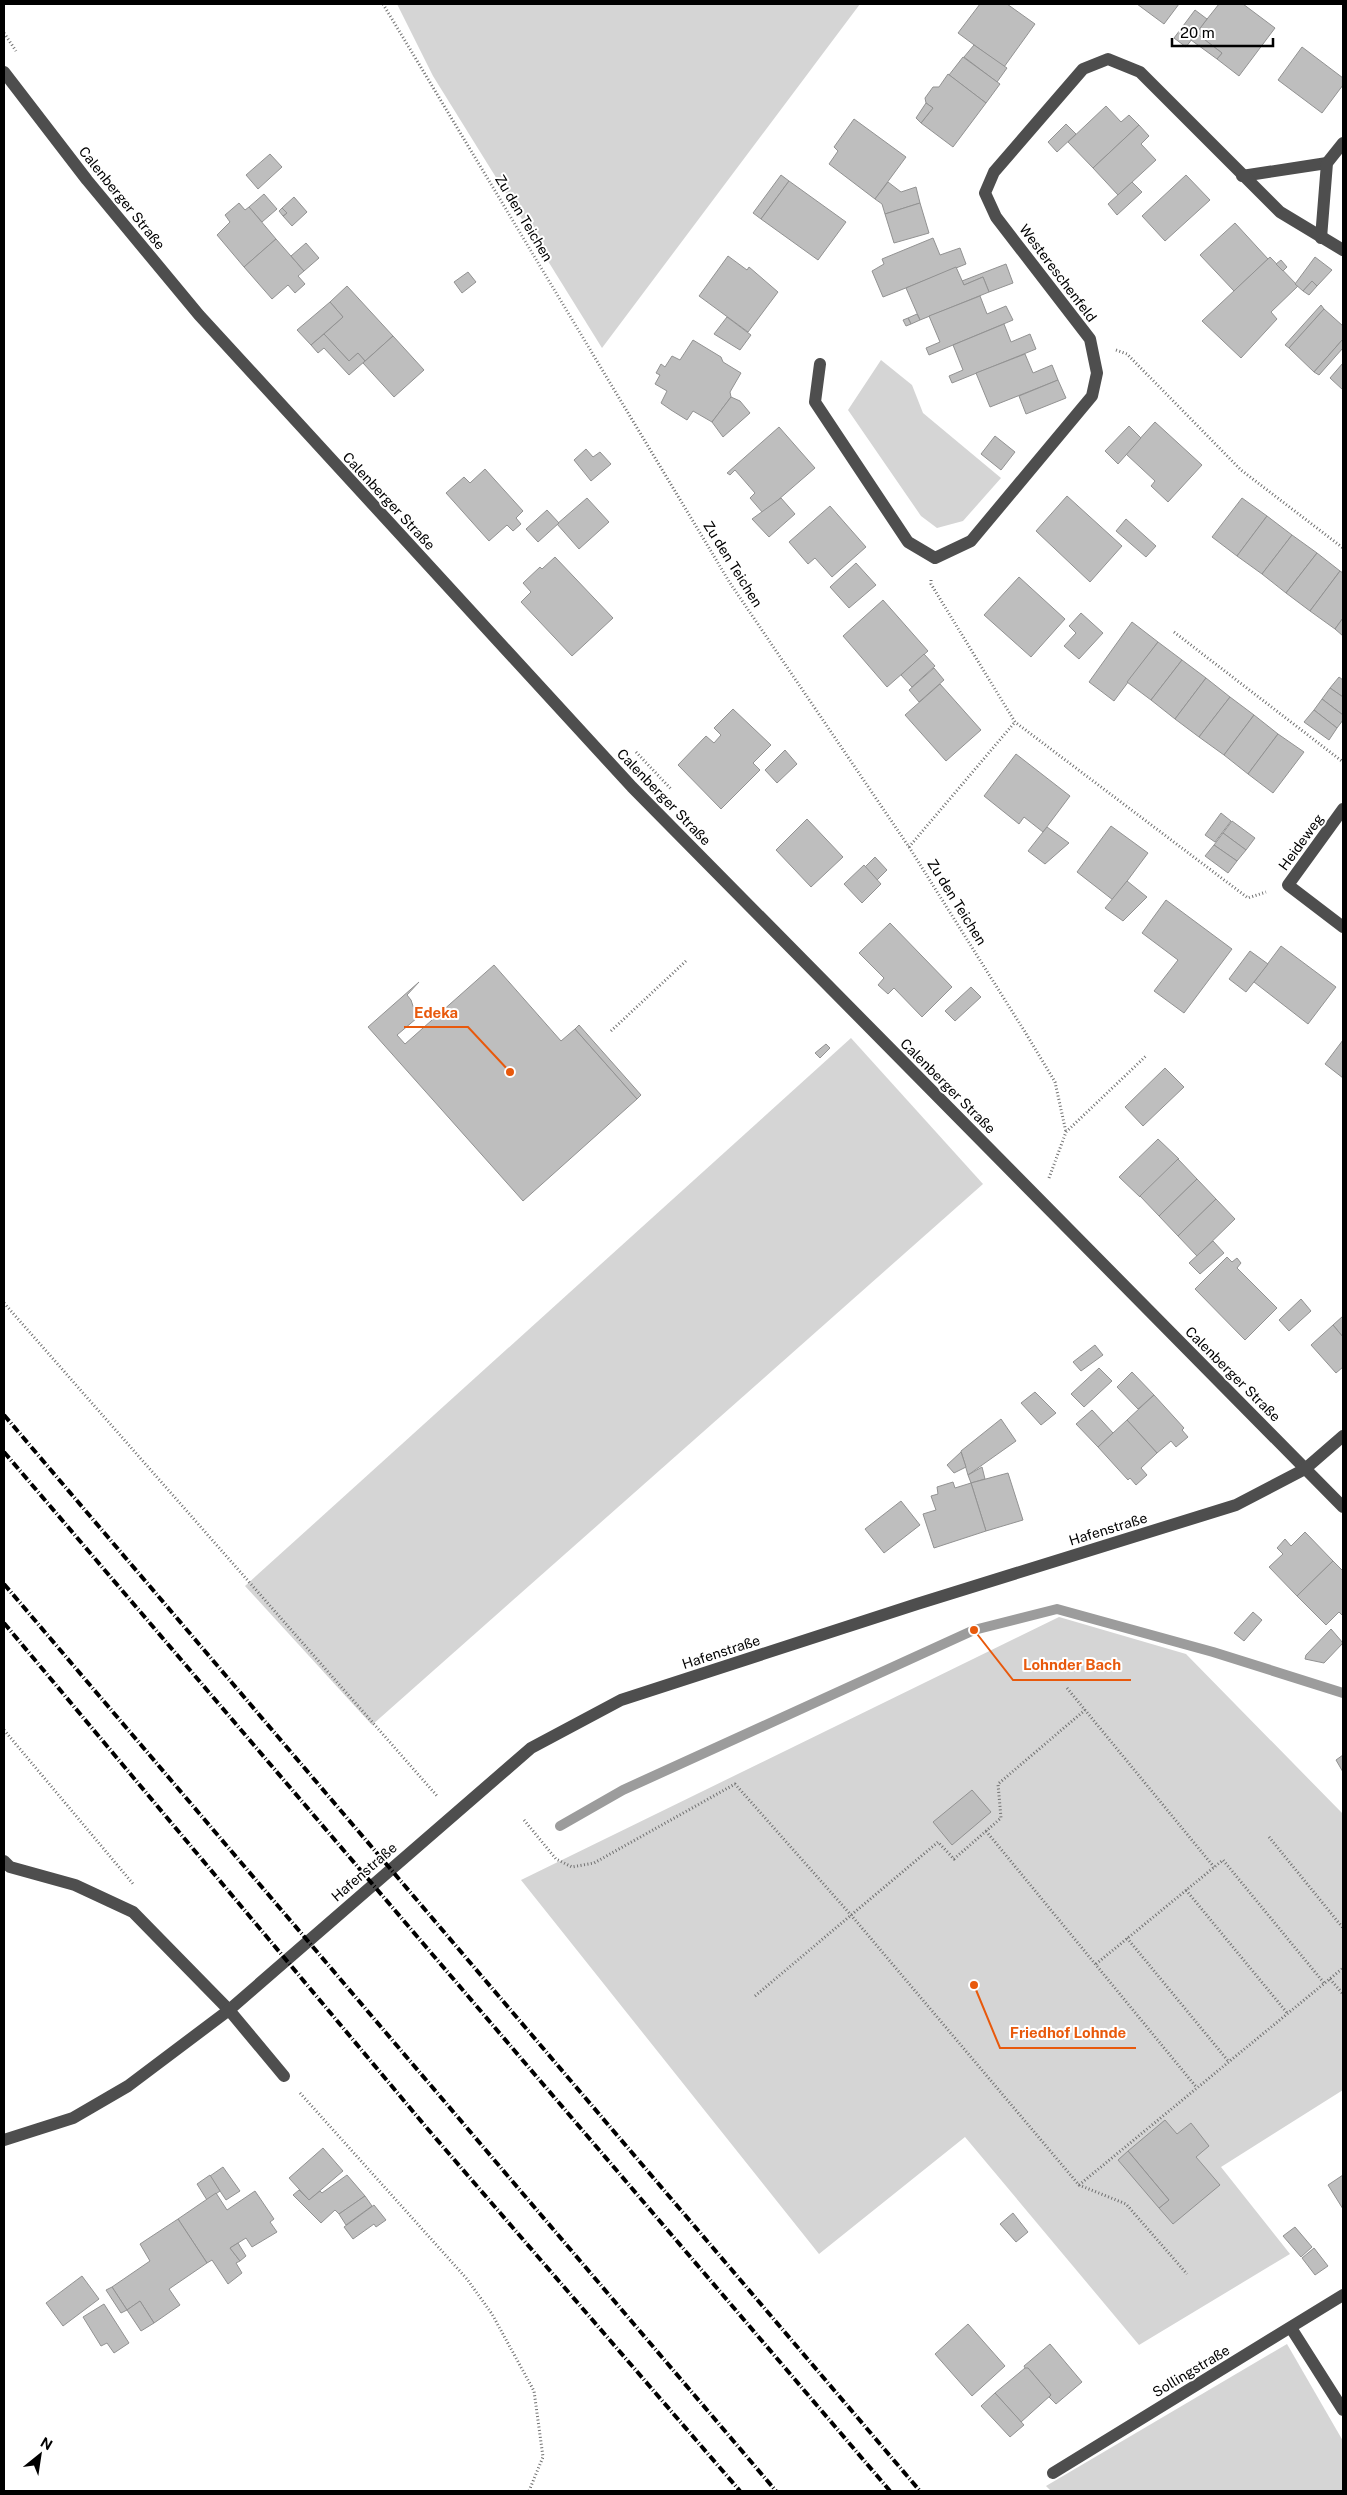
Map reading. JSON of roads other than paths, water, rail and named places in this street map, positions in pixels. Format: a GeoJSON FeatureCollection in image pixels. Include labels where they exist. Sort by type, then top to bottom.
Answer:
{"type":"FeatureCollection","features":[{"type":"Feature","properties":{"kind":"street","name":"Westereschenfeld"},"geometry":{"type":"LineString","coordinates":[[820,364],[815,402],[908,542],[935,558],[971,541],[1092,396],[1097,373],[1090,339],[996,217],[985,193],[994,172],[1083,69],[1108,59],[1140,72],[1280,212],[1343,250]]}},
{"type":"Feature","properties":{"kind":"street","name":"Calenberger Straße"},"geometry":{"type":"LineString","coordinates":[[4,72],[87,180],[199,315],[632,787],[1343,1507]]}},
{"type":"Feature","properties":{"kind":"street"},"geometry":{"type":"LineString","coordinates":[[1321,238],[1327,163],[1343,143]]}},
{"type":"Feature","properties":{"kind":"street"},"geometry":{"type":"LineString","coordinates":[[1242,176],[1327,163]]}},
{"type":"Feature","properties":{"kind":"street","name":"Heideweg"},"geometry":{"type":"LineString","coordinates":[[1343,809],[1288,885],[1343,927]]}},
{"type":"Feature","properties":{"kind":"street","name":"Hafenstraße"},"geometry":{"type":"LineString","coordinates":[[4,2140],[73,2118],[128,2086],[229,2010],[531,1748],[621,1700],[917,1604],[1236,1505],[1305,1469],[1343,1436]]}},
{"type":"Feature","properties":{"kind":"street"},"geometry":{"type":"LineString","coordinates":[[4,1861],[10,1868],[75,1885],[132,1912],[229,2010],[284,2076]]}},
{"type":"Feature","properties":{"kind":"street","name":"Sollingstraße"},"geometry":{"type":"LineString","coordinates":[[1053,2473],[1291,2328],[1343,2294]]}},
{"type":"Feature","properties":{"kind":"street"},"geometry":{"type":"LineString","coordinates":[[1291,2328],[1343,2410]]}},
{"type":"Feature","properties":{"kind":"waterway"},"geometry":{"type":"LineString","coordinates":[[560,1826],[623,1790],[974,1630],[1057,1609],[1213,1652],[1343,1693]]}},
{"type":"Feature","properties":{"kind":"railway"},"geometry":{"type":"LineString","coordinates":[[4,1415],[920,2491]]}},
{"type":"Feature","properties":{"kind":"railway"},"geometry":{"type":"LineString","coordinates":[[4,1452],[890,2491]]}},
{"type":"Feature","properties":{"kind":"railway"},"geometry":{"type":"LineString","coordinates":[[4,1584],[776,2491]]}},
{"type":"Feature","properties":{"kind":"railway"},"geometry":{"type":"LineString","coordinates":[[4,1623],[426,2127],[740,2491]]}},
{"type":"Feature","properties":{"kind":"place","name":"Edeka"},"geometry":{"type":"Point","coordinates":[510,1072]}},
{"type":"Feature","properties":{"kind":"place","name":"Lohnder Bach"},"geometry":{"type":"Point","coordinates":[974,1630]}},
{"type":"Feature","properties":{"kind":"place","name":"Friedhof Lohnde"},"geometry":{"type":"Point","coordinates":[974,1985]}}]}
